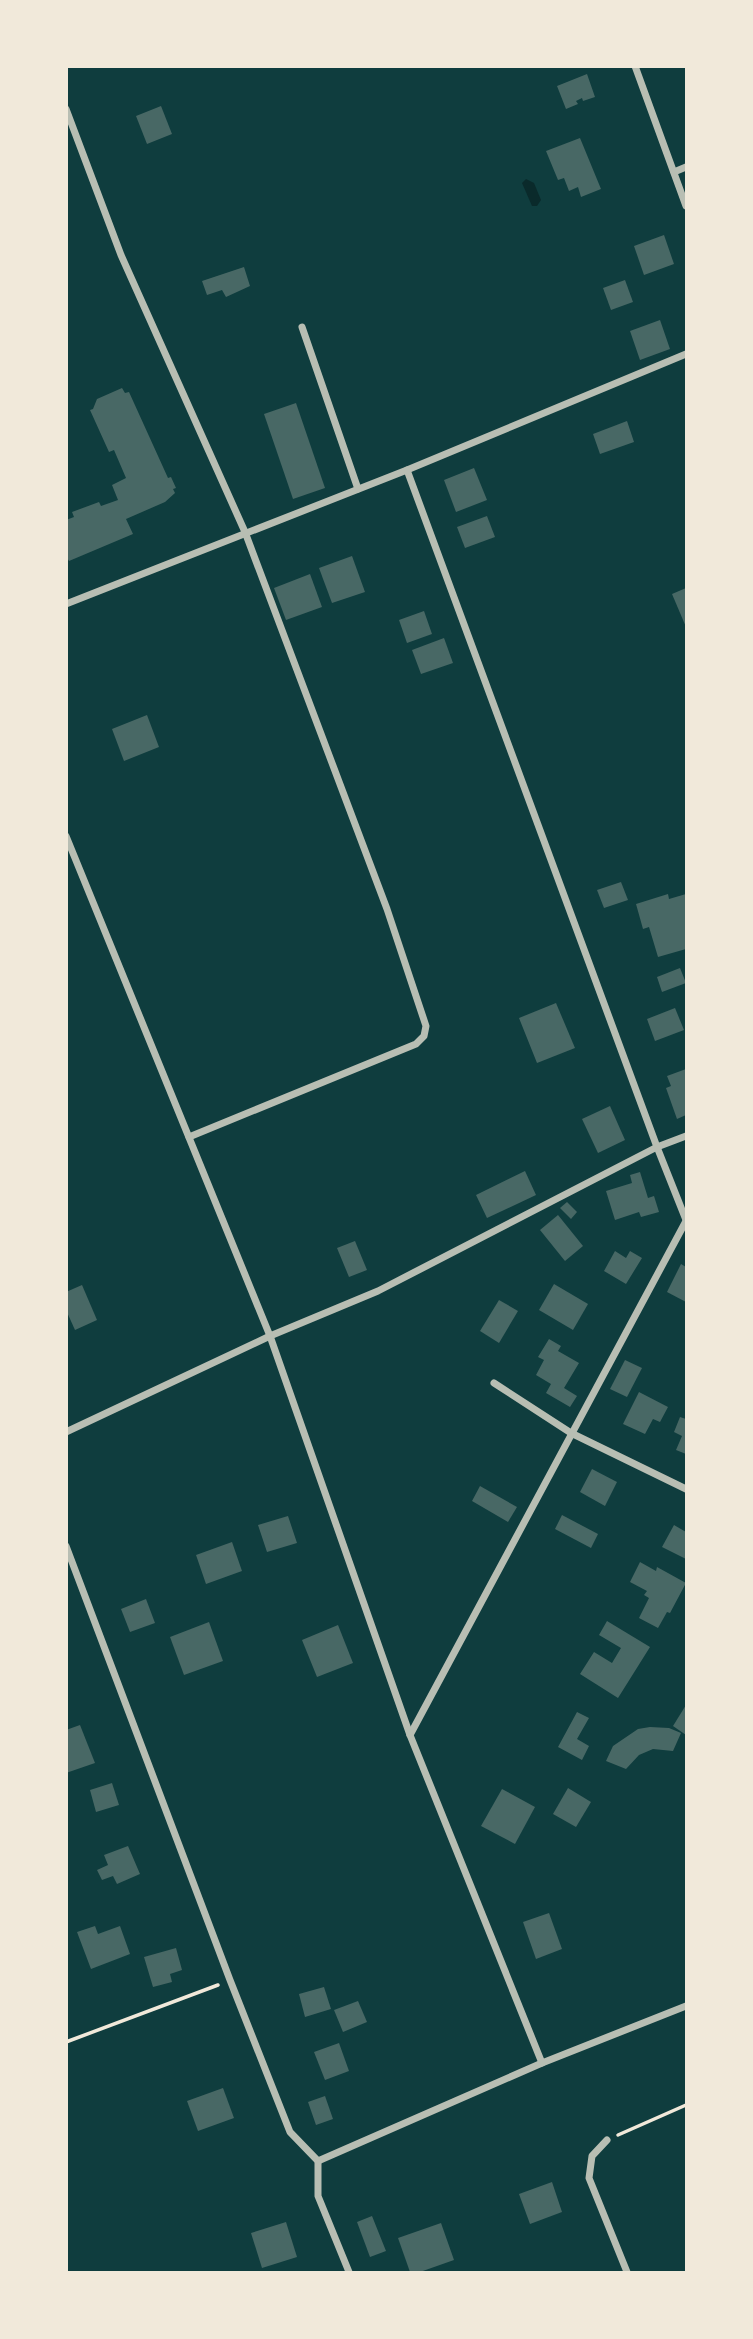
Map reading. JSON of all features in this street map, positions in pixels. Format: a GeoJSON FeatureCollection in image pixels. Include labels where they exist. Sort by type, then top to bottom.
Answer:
{"type":"FeatureCollection","features":[{"type":"Feature","properties":{"kind":"street"},"geometry":{"type":"LineString","coordinates":[[635,66],[687,206]]}},
{"type":"Feature","properties":{"kind":"street"},"geometry":{"type":"LineString","coordinates":[[66,109],[121,255],[245,532],[387,909],[426,1026],[424,1036],[416,1044],[189,1137]]}},
{"type":"Feature","properties":{"kind":"street"},"geometry":{"type":"LineString","coordinates":[[674,172],[687,167]]}},
{"type":"Feature","properties":{"kind":"street"},"geometry":{"type":"LineString","coordinates":[[302,327],[358,489]]}},
{"type":"Feature","properties":{"kind":"street"},"geometry":{"type":"LineString","coordinates":[[66,604],[407,470],[687,354]]}},
{"type":"Feature","properties":{"kind":"street"},"geometry":{"type":"LineString","coordinates":[[407,470],[657,1147],[687,1220],[570,1433],[410,1735]]}},
{"type":"Feature","properties":{"kind":"street"},"geometry":{"type":"LineString","coordinates":[[66,836],[270,1336],[410,1735],[542,2063]]}},
{"type":"Feature","properties":{"kind":"street"},"geometry":{"type":"LineString","coordinates":[[66,1432],[270,1336],[378,1291],[657,1147],[687,1136]]}},
{"type":"Feature","properties":{"kind":"street"},"geometry":{"type":"LineString","coordinates":[[494,1382],[570,1433],[687,1489]]}},
{"type":"Feature","properties":{"kind":"street"},"geometry":{"type":"LineString","coordinates":[[66,1546],[290,2132],[318,2161],[318,2196],[349,2273]]}},
{"type":"Feature","properties":{"kind":"street"},"geometry":{"type":"LineString","coordinates":[[318,2161],[542,2063],[687,2006]]}},
{"type":"Feature","properties":{"kind":"street"},"geometry":{"type":"LineString","coordinates":[[607,2140],[592,2156],[590,2178],[627,2273]]}},
{"type":"Feature","properties":{"kind":"path"},"geometry":{"type":"LineString","coordinates":[[66,2042],[230,1980]]}},
{"type":"Feature","properties":{"kind":"path"},"geometry":{"type":"LineString","coordinates":[[607,2140],[687,2105]]}},
{"type":"Feature","properties":{"kind":"water"},"geometry":{"type":"Polygon","coordinates":[[[526,179],[534,183],[541,200],[537,206],[532,206],[522,183],[526,179]]]}},
{"type":"Feature","properties":{"kind":"building"},"geometry":{"type":"Polygon","coordinates":[[[587,74],[595,97],[583,101],[582,98],[576,101],[578,104],[566,109],[557,86],[587,74]]]}},
{"type":"Feature","properties":{"kind":"building"},"geometry":{"type":"Polygon","coordinates":[[[161,106],[172,134],[147,144],[136,116],[161,106]]]}},
{"type":"Feature","properties":{"kind":"building"},"geometry":{"type":"Polygon","coordinates":[[[580,138],[601,189],[581,197],[578,187],[569,191],[564,178],[558,180],[546,151],[580,138]]]}},
{"type":"Feature","properties":{"kind":"building"},"geometry":{"type":"Polygon","coordinates":[[[664,235],[674,264],[644,275],[634,246],[664,235]]]}},
{"type":"Feature","properties":{"kind":"building"},"geometry":{"type":"Polygon","coordinates":[[[244,267],[250,286],[226,297],[222,290],[207,295],[202,281],[244,267]]]}},
{"type":"Feature","properties":{"kind":"building"},"geometry":{"type":"Polygon","coordinates":[[[625,280],[633,302],[611,310],[603,288],[625,280]]]}},
{"type":"Feature","properties":{"kind":"building"},"geometry":{"type":"Polygon","coordinates":[[[660,320],[670,349],[640,360],[630,331],[660,320]]]}},
{"type":"Feature","properties":{"kind":"building"},"geometry":{"type":"Polygon","coordinates":[[[122,388],[125,393],[129,392],[168,478],[171,477],[176,488],[173,489],[175,493],[165,502],[126,519],[133,534],[69,561],[66,556],[66,520],[74,517],[72,512],[99,502],[101,506],[118,500],[112,485],[126,478],[114,450],[109,452],[90,410],[97,399],[122,388]]]}},
{"type":"Feature","properties":{"kind":"building"},"geometry":{"type":"Polygon","coordinates":[[[296,403],[325,488],[293,499],[264,414],[296,403]]]}},
{"type":"Feature","properties":{"kind":"building"},"geometry":{"type":"Polygon","coordinates":[[[627,421],[634,442],[600,454],[593,434],[627,421]]]}},
{"type":"Feature","properties":{"kind":"building"},"geometry":{"type":"Polygon","coordinates":[[[474,468],[487,500],[456,512],[444,480],[474,468]]]}},
{"type":"Feature","properties":{"kind":"building"},"geometry":{"type":"Polygon","coordinates":[[[487,516],[495,537],[465,548],[457,527],[487,516]]]}},
{"type":"Feature","properties":{"kind":"building"},"geometry":{"type":"Polygon","coordinates":[[[352,556],[365,592],[332,603],[319,568],[352,556]]]}},
{"type":"Feature","properties":{"kind":"building"},"geometry":{"type":"Polygon","coordinates":[[[310,574],[322,607],[286,620],[274,588],[310,574]]]}},
{"type":"Feature","properties":{"kind":"building"},"geometry":{"type":"Polygon","coordinates":[[[686,588],[686,627],[672,594],[686,588]]]}},
{"type":"Feature","properties":{"kind":"building"},"geometry":{"type":"Polygon","coordinates":[[[424,611],[432,634],[407,643],[399,620],[424,611]]]}},
{"type":"Feature","properties":{"kind":"building"},"geometry":{"type":"Polygon","coordinates":[[[444,638],[453,663],[421,674],[412,650],[444,638]]]}},
{"type":"Feature","properties":{"kind":"building"},"geometry":{"type":"Polygon","coordinates":[[[147,715],[159,747],[124,761],[112,729],[147,715]]]}},
{"type":"Feature","properties":{"kind":"building"},"geometry":{"type":"Polygon","coordinates":[[[621,882],[628,900],[604,908],[597,890],[621,882]]]}},
{"type":"Feature","properties":{"kind":"building"},"geometry":{"type":"Polygon","coordinates":[[[668,894],[669,899],[686,894],[686,949],[658,957],[649,927],[643,929],[636,904],[668,894]]]}},
{"type":"Feature","properties":{"kind":"building"},"geometry":{"type":"Polygon","coordinates":[[[680,968],[686,983],[662,992],[657,977],[680,968]]]}},
{"type":"Feature","properties":{"kind":"building"},"geometry":{"type":"Polygon","coordinates":[[[556,1003],[575,1048],[537,1063],[519,1018],[556,1003]]]}},
{"type":"Feature","properties":{"kind":"building"},"geometry":{"type":"Polygon","coordinates":[[[675,1008],[684,1030],[655,1041],[647,1019],[675,1008]]]}},
{"type":"Feature","properties":{"kind":"building"},"geometry":{"type":"Polygon","coordinates":[[[686,1069],[686,1115],[677,1119],[666,1088],[671,1086],[667,1076],[686,1069]]]}},
{"type":"Feature","properties":{"kind":"building"},"geometry":{"type":"Polygon","coordinates":[[[610,1106],[625,1140],[598,1153],[582,1119],[610,1106]]]}},
{"type":"Feature","properties":{"kind":"building"},"geometry":{"type":"Polygon","coordinates":[[[525,1171],[536,1195],[487,1218],[476,1195],[525,1171]]]}},
{"type":"Feature","properties":{"kind":"building"},"geometry":{"type":"Polygon","coordinates":[[[640,1172],[648,1198],[654,1196],[659,1212],[641,1217],[639,1212],[615,1220],[606,1191],[632,1183],[630,1175],[640,1172]]]}},
{"type":"Feature","properties":{"kind":"building"},"geometry":{"type":"Polygon","coordinates":[[[567,1202],[577,1212],[571,1219],[560,1208],[567,1202]]]}},
{"type":"Feature","properties":{"kind":"building"},"geometry":{"type":"Polygon","coordinates":[[[558,1215],[583,1246],[565,1261],[540,1230],[558,1215]]]}},
{"type":"Feature","properties":{"kind":"building"},"geometry":{"type":"Polygon","coordinates":[[[355,1241],[367,1270],[349,1277],[337,1248],[355,1241]]]}},
{"type":"Feature","properties":{"kind":"building"},"geometry":{"type":"Polygon","coordinates":[[[615,1251],[626,1258],[630,1251],[642,1258],[626,1284],[604,1271],[615,1251]]]}},
{"type":"Feature","properties":{"kind":"building"},"geometry":{"type":"Polygon","coordinates":[[[681,1264],[686,1267],[686,1302],[667,1292],[681,1264]]]}},
{"type":"Feature","properties":{"kind":"building"},"geometry":{"type":"Polygon","coordinates":[[[554,1284],[588,1304],[573,1330],[539,1310],[554,1284]]]}},
{"type":"Feature","properties":{"kind":"building"},"geometry":{"type":"Polygon","coordinates":[[[82,1285],[97,1320],[75,1330],[66,1310],[66,1292],[82,1285]]]}},
{"type":"Feature","properties":{"kind":"building"},"geometry":{"type":"Polygon","coordinates":[[[499,1300],[518,1311],[499,1343],[480,1331],[499,1300]]]}},
{"type":"Feature","properties":{"kind":"building"},"geometry":{"type":"Polygon","coordinates":[[[549,1339],[561,1346],[558,1351],[579,1363],[564,1388],[577,1396],[570,1407],[546,1393],[551,1384],[536,1375],[544,1360],[538,1357],[549,1339]]]}},
{"type":"Feature","properties":{"kind":"building"},"geometry":{"type":"Polygon","coordinates":[[[625,1360],[642,1368],[627,1397],[610,1389],[625,1360]]]}},
{"type":"Feature","properties":{"kind":"building"},"geometry":{"type":"Polygon","coordinates":[[[639,1392],[668,1407],[660,1422],[653,1419],[645,1434],[623,1424],[639,1392]]]}},
{"type":"Feature","properties":{"kind":"building"},"geometry":{"type":"Polygon","coordinates":[[[680,1417],[686,1419],[686,1454],[676,1450],[682,1436],[674,1432],[680,1417]]]}},
{"type":"Feature","properties":{"kind":"building"},"geometry":{"type":"Polygon","coordinates":[[[592,1469],[617,1482],[605,1506],[580,1492],[592,1469]]]}},
{"type":"Feature","properties":{"kind":"building"},"geometry":{"type":"Polygon","coordinates":[[[480,1486],[517,1507],[508,1522],[472,1501],[480,1486]]]}},
{"type":"Feature","properties":{"kind":"building"},"geometry":{"type":"Polygon","coordinates":[[[562,1515],[598,1534],[591,1548],[555,1529],[562,1515]]]}},
{"type":"Feature","properties":{"kind":"building"},"geometry":{"type":"Polygon","coordinates":[[[288,1516],[297,1543],[267,1552],[258,1525],[288,1516]]]}},
{"type":"Feature","properties":{"kind":"building"},"geometry":{"type":"Polygon","coordinates":[[[674,1525],[686,1532],[686,1559],[662,1547],[674,1525]]]}},
{"type":"Feature","properties":{"kind":"building"},"geometry":{"type":"Polygon","coordinates":[[[232,1542],[242,1571],[206,1584],[196,1555],[232,1542]]]}},
{"type":"Feature","properties":{"kind":"building"},"geometry":{"type":"Polygon","coordinates":[[[640,1562],[656,1571],[657,1567],[686,1583],[670,1613],[667,1612],[658,1628],[639,1618],[649,1598],[644,1595],[647,1591],[630,1582],[640,1562]]]}},
{"type":"Feature","properties":{"kind":"building"},"geometry":{"type":"Polygon","coordinates":[[[146,1599],[155,1623],[130,1632],[121,1609],[146,1599]]]}},
{"type":"Feature","properties":{"kind":"building"},"geometry":{"type":"Polygon","coordinates":[[[607,1621],[650,1647],[618,1698],[580,1674],[594,1652],[612,1663],[621,1648],[599,1635],[607,1621]]]}},
{"type":"Feature","properties":{"kind":"building"},"geometry":{"type":"Polygon","coordinates":[[[209,1622],[223,1661],[184,1675],[170,1637],[209,1622]]]}},
{"type":"Feature","properties":{"kind":"building"},"geometry":{"type":"Polygon","coordinates":[[[338,1625],[353,1663],[317,1677],[302,1640],[338,1625]]]}},
{"type":"Feature","properties":{"kind":"building"},"geometry":{"type":"Polygon","coordinates":[[[686,1705],[686,1735],[673,1726],[686,1705]]]}},
{"type":"Feature","properties":{"kind":"building"},"geometry":{"type":"Polygon","coordinates":[[[577,1712],[589,1718],[577,1739],[589,1746],[582,1760],[558,1747],[577,1712]]]}},
{"type":"Feature","properties":{"kind":"building"},"geometry":{"type":"Polygon","coordinates":[[[80,1725],[95,1763],[66,1773],[66,1730],[80,1725]]]}},
{"type":"Feature","properties":{"kind":"building"},"geometry":{"type":"Polygon","coordinates":[[[669,1728],[681,1733],[673,1751],[653,1749],[639,1755],[626,1769],[606,1761],[613,1746],[638,1729],[669,1728]]]}},
{"type":"Feature","properties":{"kind":"building"},"geometry":{"type":"Polygon","coordinates":[[[112,1783],[119,1805],[96,1812],[90,1790],[112,1783]]]}},
{"type":"Feature","properties":{"kind":"building"},"geometry":{"type":"Polygon","coordinates":[[[568,1788],[591,1802],[576,1827],[553,1814],[568,1788]]]}},
{"type":"Feature","properties":{"kind":"building"},"geometry":{"type":"Polygon","coordinates":[[[502,1789],[535,1807],[515,1844],[481,1826],[502,1789]]]}},
{"type":"Feature","properties":{"kind":"building"},"geometry":{"type":"Polygon","coordinates":[[[128,1846],[140,1874],[117,1884],[113,1876],[102,1880],[97,1870],[108,1865],[104,1855],[128,1846]]]}},
{"type":"Feature","properties":{"kind":"building"},"geometry":{"type":"Polygon","coordinates":[[[549,1913],[562,1949],[536,1959],[523,1922],[549,1913]]]}},
{"type":"Feature","properties":{"kind":"building"},"geometry":{"type":"Polygon","coordinates":[[[95,1926],[98,1934],[120,1926],[130,1954],[91,1969],[77,1932],[95,1926]]]}},
{"type":"Feature","properties":{"kind":"building"},"geometry":{"type":"Polygon","coordinates":[[[176,1948],[182,1970],[170,1974],[172,1982],[153,1987],[144,1957],[176,1948]]]}},
{"type":"Feature","properties":{"kind":"building"},"geometry":{"type":"Polygon","coordinates":[[[324,1987],[331,2009],[305,2017],[299,1994],[324,1987]]]}},
{"type":"Feature","properties":{"kind":"building"},"geometry":{"type":"Polygon","coordinates":[[[358,2001],[367,2022],[343,2032],[334,2010],[358,2001]]]}},
{"type":"Feature","properties":{"kind":"building"},"geometry":{"type":"Polygon","coordinates":[[[339,2043],[349,2071],[325,2080],[314,2052],[339,2043]]]}},
{"type":"Feature","properties":{"kind":"building"},"geometry":{"type":"Polygon","coordinates":[[[223,2088],[234,2118],[198,2131],[187,2101],[223,2088]]]}},
{"type":"Feature","properties":{"kind":"building"},"geometry":{"type":"Polygon","coordinates":[[[325,2096],[333,2119],[316,2125],[308,2102],[325,2096]]]}},
{"type":"Feature","properties":{"kind":"building"},"geometry":{"type":"Polygon","coordinates":[[[552,2182],[562,2212],[530,2224],[519,2194],[552,2182]]]}},
{"type":"Feature","properties":{"kind":"building"},"geometry":{"type":"Polygon","coordinates":[[[372,2216],[386,2251],[370,2257],[357,2222],[372,2216]]]}},
{"type":"Feature","properties":{"kind":"building"},"geometry":{"type":"Polygon","coordinates":[[[286,2222],[297,2257],[262,2268],[251,2233],[286,2222]]]}},
{"type":"Feature","properties":{"kind":"building"},"geometry":{"type":"Polygon","coordinates":[[[441,2223],[454,2260],[420,2272],[410,2272],[398,2238],[441,2223]]]}}]}
